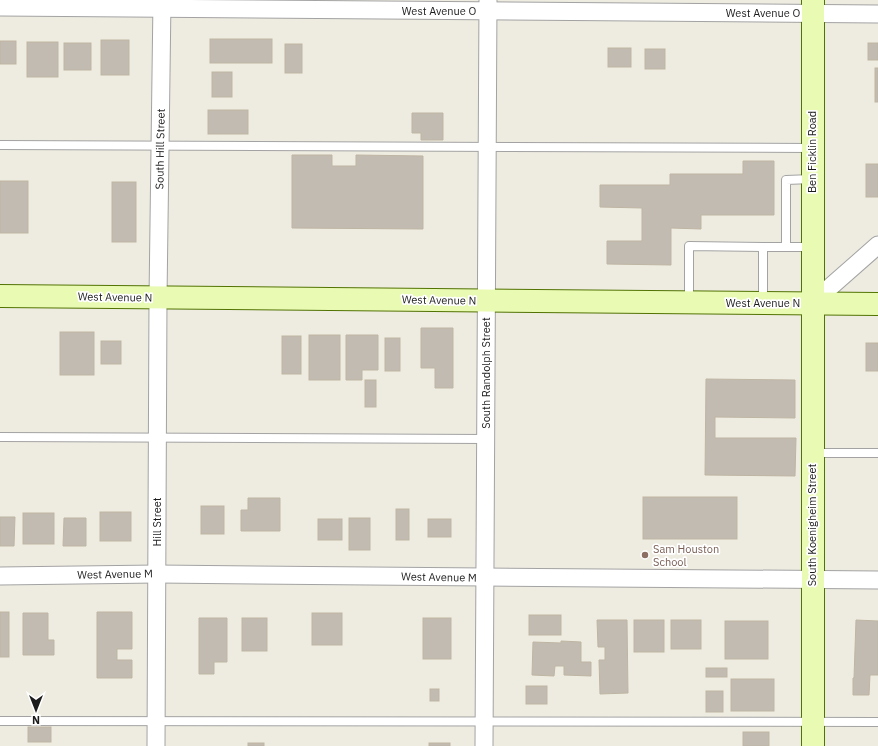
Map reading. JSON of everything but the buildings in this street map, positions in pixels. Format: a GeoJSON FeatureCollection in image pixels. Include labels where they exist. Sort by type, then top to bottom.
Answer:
{"type":"FeatureCollection","features":[{"type":"Feature","properties":{"kind":"main road","name":"Ben Ficklin Road"},"geometry":{"type":"LineString","coordinates":[[812,304],[813,7]]}},
{"type":"Feature","properties":{"kind":"main road","name":"West Avenue N"},"geometry":{"type":"LineString","coordinates":[[0,296],[878,304]]}},
{"type":"Feature","properties":{"kind":"main road","name":"South Koenigheim Street"},"geometry":{"type":"LineString","coordinates":[[812,304],[813,746]]}},
{"type":"Feature","properties":{"kind":"street","name":"West Avenue O"},"geometry":{"type":"LineString","coordinates":[[0,7],[162,4],[813,7],[878,14]]}},
{"type":"Feature","properties":{"kind":"street","name":"South Hill Street"},"geometry":{"type":"LineString","coordinates":[[158,298],[162,4]]}},
{"type":"Feature","properties":{"kind":"street","name":"South Randolph Street"},"geometry":{"type":"LineString","coordinates":[[484,746],[488,6]]}},
{"type":"Feature","properties":{"kind":"street"},"geometry":{"type":"LineString","coordinates":[[812,304],[878,245]]}},
{"type":"Feature","properties":{"kind":"street","name":"Hill Street"},"geometry":{"type":"LineString","coordinates":[[156,746],[158,298]]}},
{"type":"Feature","properties":{"kind":"street","name":"West Avenue M"},"geometry":{"type":"LineString","coordinates":[[0,576],[157,574],[878,580]]}},
{"type":"Feature","properties":{"kind":"lane"},"geometry":{"type":"LineString","coordinates":[[0,145],[812,148]]}},
{"type":"Feature","properties":{"kind":"lane"},"geometry":{"type":"LineString","coordinates":[[786,247],[786,180],[812,179]]}},
{"type":"Feature","properties":{"kind":"lane"},"geometry":{"type":"LineString","coordinates":[[689,302],[689,246],[812,247]]}},
{"type":"Feature","properties":{"kind":"lane"},"geometry":{"type":"LineString","coordinates":[[763,247],[763,303]]}},
{"type":"Feature","properties":{"kind":"lane"},"geometry":{"type":"LineString","coordinates":[[0,437],[486,439]]}},
{"type":"Feature","properties":{"kind":"lane"},"geometry":{"type":"LineString","coordinates":[[812,453],[878,453]]}},
{"type":"Feature","properties":{"kind":"lane"},"geometry":{"type":"LineString","coordinates":[[0,721],[878,722]]}},
{"type":"Feature","properties":{"kind":"place","name":"Sam Houston School"},"geometry":{"type":"Point","coordinates":[645,555]}}]}
